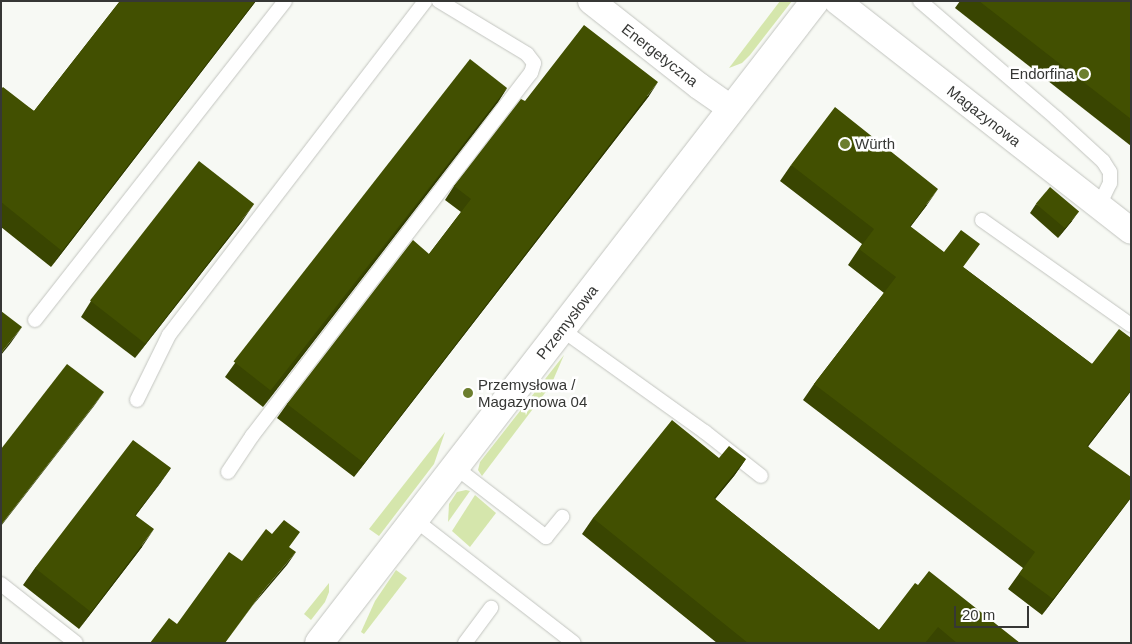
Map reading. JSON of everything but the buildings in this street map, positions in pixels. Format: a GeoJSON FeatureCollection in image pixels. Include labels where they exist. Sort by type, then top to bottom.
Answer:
{"type":"FeatureCollection","features":[{"type":"Feature","properties":{"kind":"street","name":"Energetyczna"},"geometry":{"type":"LineString","coordinates":[[591,1],[731,108]]}},
{"type":"Feature","properties":{"kind":"street","name":"Przemysłowa"},"geometry":{"type":"LineString","coordinates":[[319,643],[815,1]]}},
{"type":"Feature","properties":{"kind":"street","name":"Magazynowa"},"geometry":{"type":"LineString","coordinates":[[837,1],[1131,231]]}},
{"type":"Feature","properties":{"kind":"lane"},"geometry":{"type":"LineString","coordinates":[[35,320],[285,1]]}},
{"type":"Feature","properties":{"kind":"lane"},"geometry":{"type":"LineString","coordinates":[[137,400],[169,335],[425,1]]}},
{"type":"Feature","properties":{"kind":"lane"},"geometry":{"type":"LineString","coordinates":[[228,472],[252,436],[531,74],[534,62],[527,54],[438,1]]}},
{"type":"Feature","properties":{"kind":"lane"},"geometry":{"type":"LineString","coordinates":[[920,1],[1056,118],[1103,162],[1110,172],[1110,182],[1099,206]]}},
{"type":"Feature","properties":{"kind":"lane"},"geometry":{"type":"LineString","coordinates":[[982,220],[1131,325]]}},
{"type":"Feature","properties":{"kind":"lane"},"geometry":{"type":"LineString","coordinates":[[561,328],[761,476]]}},
{"type":"Feature","properties":{"kind":"lane"},"geometry":{"type":"LineString","coordinates":[[454,466],[546,537],[562,517]]}},
{"type":"Feature","properties":{"kind":"lane"},"geometry":{"type":"LineString","coordinates":[[414,519],[574,643]]}},
{"type":"Feature","properties":{"kind":"lane"},"geometry":{"type":"LineString","coordinates":[[1,584],[76,643]]}},
{"type":"Feature","properties":{"kind":"lane"},"geometry":{"type":"LineString","coordinates":[[465,643],[491,608]]}},
{"type":"Feature","properties":{"kind":"green space"},"geometry":{"type":"Polygon","coordinates":[[[780,1],[792,1],[750,55],[742,63],[729,68],[780,1]]]}},
{"type":"Feature","properties":{"kind":"green space"},"geometry":{"type":"Polygon","coordinates":[[[564,355],[551,385],[482,476],[478,470],[480,462],[564,355]]]}},
{"type":"Feature","properties":{"kind":"green space"},"geometry":{"type":"Polygon","coordinates":[[[445,432],[434,464],[379,536],[369,529],[445,432]]]}},
{"type":"Feature","properties":{"kind":"green space"},"geometry":{"type":"Polygon","coordinates":[[[470,491],[448,522],[449,504],[457,492],[470,491]]]}},
{"type":"Feature","properties":{"kind":"green space"},"geometry":{"type":"Polygon","coordinates":[[[475,495],[496,513],[470,547],[452,531],[475,495]]]}},
{"type":"Feature","properties":{"kind":"green space"},"geometry":{"type":"Polygon","coordinates":[[[396,570],[407,578],[364,634],[361,632],[375,601],[396,570]]]}},
{"type":"Feature","properties":{"kind":"green space"},"geometry":{"type":"Polygon","coordinates":[[[329,583],[329,592],[325,602],[311,620],[304,614],[329,583]]]}},
{"type":"Feature","properties":{"kind":"place","name":"Endorfina"},"geometry":{"type":"Point","coordinates":[1084,74]}},
{"type":"Feature","properties":{"kind":"place","name":"Würth"},"geometry":{"type":"Point","coordinates":[845,144]}},
{"type":"Feature","properties":{"kind":"place","name":"Przemysłowa / Magazynowa 04"},"geometry":{"type":"Point","coordinates":[468,393]}}]}
